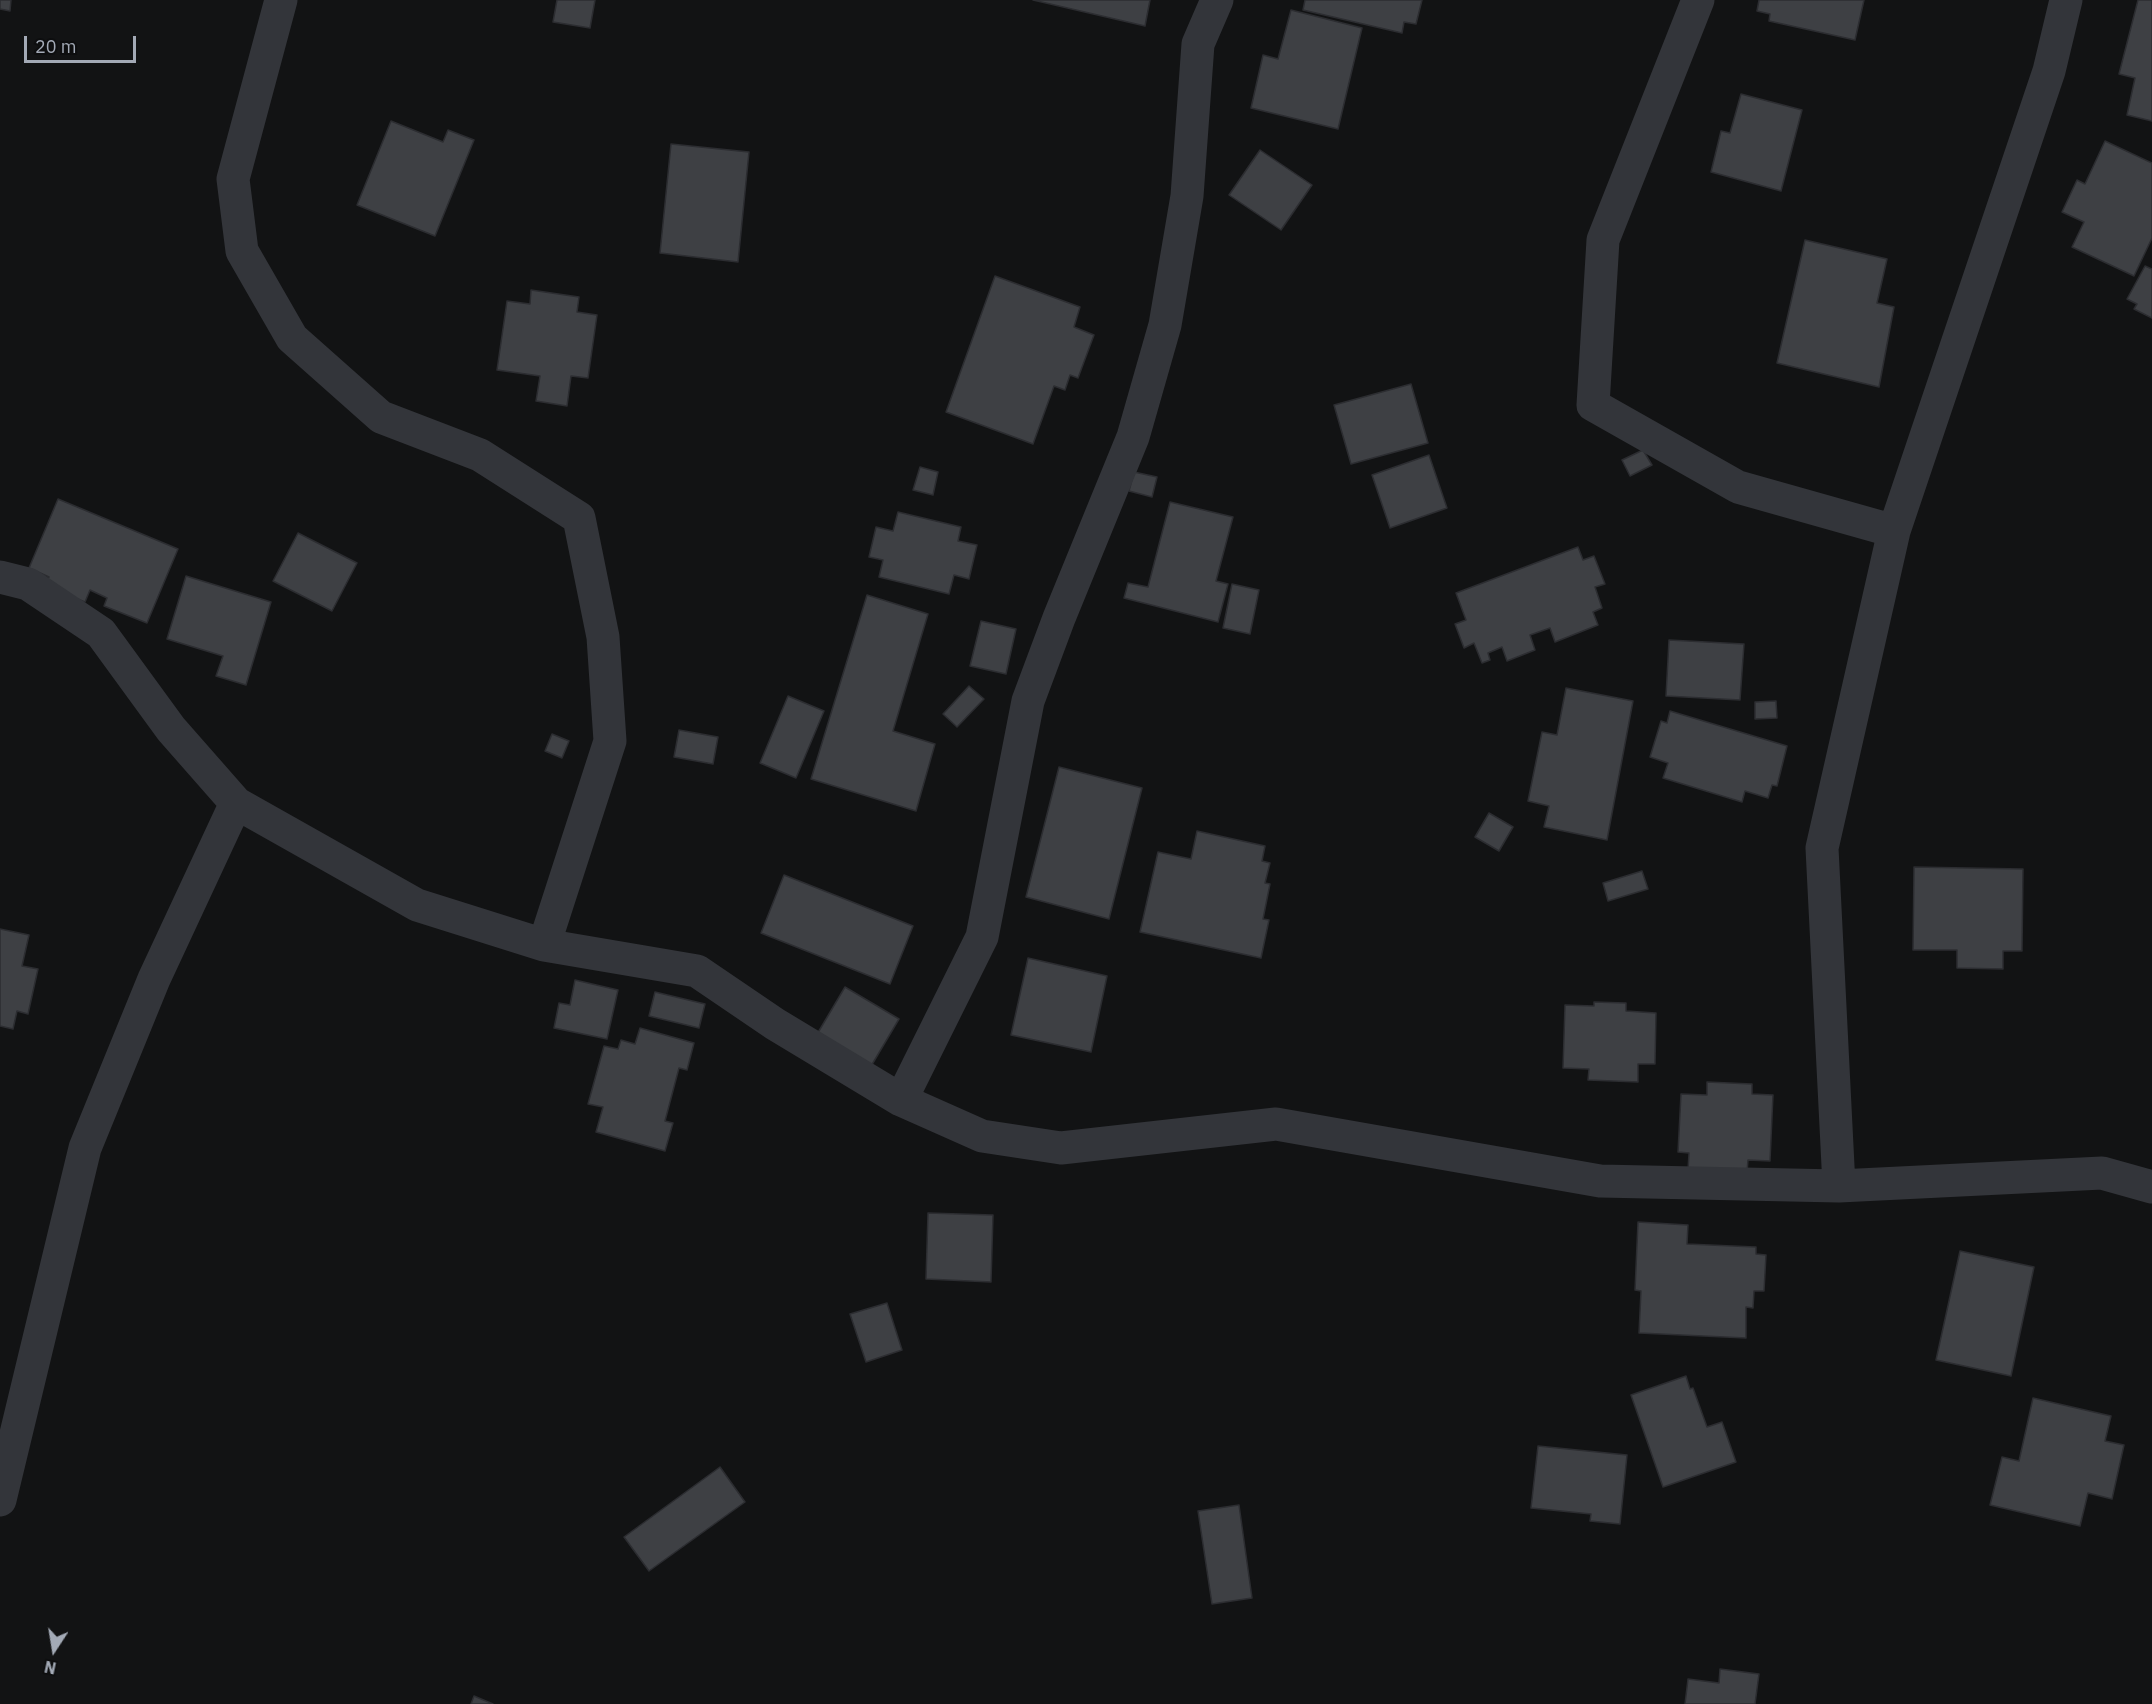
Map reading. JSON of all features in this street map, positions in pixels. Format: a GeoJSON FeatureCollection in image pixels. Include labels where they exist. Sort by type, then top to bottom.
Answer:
{"type":"FeatureCollection","features":[{"type":"Feature","properties":{"kind":"street"},"geometry":{"type":"LineString","coordinates":[[281,0],[233,179],[242,251],[247,261],[292,338],[381,417],[480,455],[579,518],[603,638],[610,741],[544,945]]}},
{"type":"Feature","properties":{"kind":"street"},"geometry":{"type":"LineString","coordinates":[[900,1100],[982,937],[1028,701],[1059,618],[1133,437],[1165,325],[1187,196],[1198,44],[1217,0]]}},
{"type":"Feature","properties":{"kind":"street"},"geometry":{"type":"LineString","coordinates":[[1698,0],[1603,240],[1593,405],[1737,487],[1894,531]]}},
{"type":"Feature","properties":{"kind":"street"},"geometry":{"type":"LineString","coordinates":[[1839,1186],[1822,848],[1894,531],[2049,71],[2066,0]]}},
{"type":"Feature","properties":{"kind":"street"},"geometry":{"type":"LineString","coordinates":[[0,577],[28,584],[101,633],[171,729],[236,803],[417,905],[544,945],[696,971],[775,1024],[900,1100],[982,1136],[1061,1148],[1276,1124],[1600,1181],[1839,1186],[2102,1173],[2152,1187]]}},
{"type":"Feature","properties":{"kind":"street"},"geometry":{"type":"LineString","coordinates":[[0,1500],[85,1148],[154,979],[236,803]]}},
{"type":"Feature","properties":{"kind":"building"},"geometry":{"type":"Polygon","coordinates":[[[0,0],[11,0],[10,11],[0,9],[0,0]]]}},
{"type":"Feature","properties":{"kind":"building"},"geometry":{"type":"Polygon","coordinates":[[[557,0],[595,0],[590,28],[553,22],[557,0]]]}},
{"type":"Feature","properties":{"kind":"building"},"geometry":{"type":"Polygon","coordinates":[[[1033,0],[1150,0],[1145,26],[1033,0]]]}},
{"type":"Feature","properties":{"kind":"building"},"geometry":{"type":"Polygon","coordinates":[[[1305,0],[1422,0],[1416,24],[1404,22],[1402,33],[1303,10],[1305,0]]]}},
{"type":"Feature","properties":{"kind":"building"},"geometry":{"type":"Polygon","coordinates":[[[1759,0],[1864,0],[1855,40],[1769,21],[1770,14],[1757,11],[1759,0]]]}},
{"type":"Feature","properties":{"kind":"building"},"geometry":{"type":"Polygon","coordinates":[[[2138,0],[2152,0],[2152,121],[2127,115],[2135,78],[2119,74],[2138,0]]]}},
{"type":"Feature","properties":{"kind":"building"},"geometry":{"type":"Polygon","coordinates":[[[1291,10],[1362,28],[1338,129],[1251,108],[1263,55],[1278,59],[1291,10]]]}},
{"type":"Feature","properties":{"kind":"building"},"geometry":{"type":"Polygon","coordinates":[[[1741,94],[1802,110],[1781,191],[1711,172],[1721,131],[1730,133],[1741,94]]]}},
{"type":"Feature","properties":{"kind":"building"},"geometry":{"type":"Polygon","coordinates":[[[391,121],[443,142],[448,130],[474,140],[435,236],[357,205],[391,121]]]}},
{"type":"Feature","properties":{"kind":"building"},"geometry":{"type":"Polygon","coordinates":[[[2105,141],[2152,163],[2152,238],[2134,276],[2072,247],[2084,222],[2062,212],[2077,180],[2085,184],[2105,141]]]}},
{"type":"Feature","properties":{"kind":"building"},"geometry":{"type":"Polygon","coordinates":[[[671,144],[749,152],[738,262],[660,253],[671,144]]]}},
{"type":"Feature","properties":{"kind":"building"},"geometry":{"type":"Polygon","coordinates":[[[1260,150],[1312,185],[1281,230],[1229,195],[1260,150]]]}},
{"type":"Feature","properties":{"kind":"building"},"geometry":{"type":"Polygon","coordinates":[[[1805,240],[1887,259],[1877,303],[1894,307],[1879,387],[1777,363],[1805,240]]]}},
{"type":"Feature","properties":{"kind":"building"},"geometry":{"type":"Polygon","coordinates":[[[2145,266],[2152,269],[2152,318],[2134,309],[2137,304],[2127,299],[2145,266]]]}},
{"type":"Feature","properties":{"kind":"building"},"geometry":{"type":"Polygon","coordinates":[[[995,276],[1080,307],[1074,327],[1094,335],[1078,378],[1070,375],[1065,390],[1054,386],[1033,444],[946,412],[995,276]]]}},
{"type":"Feature","properties":{"kind":"building"},"geometry":{"type":"Polygon","coordinates":[[[531,290],[579,297],[577,312],[597,315],[588,378],[571,376],[567,406],[536,401],[540,376],[497,370],[507,301],[530,304],[531,290]]]}},
{"type":"Feature","properties":{"kind":"building"},"geometry":{"type":"Polygon","coordinates":[[[1411,384],[1428,443],[1351,464],[1334,405],[1411,384]]]}},
{"type":"Feature","properties":{"kind":"building"},"geometry":{"type":"Polygon","coordinates":[[[1643,450],[1652,465],[1630,476],[1622,460],[1643,450]]]}},
{"type":"Feature","properties":{"kind":"building"},"geometry":{"type":"Polygon","coordinates":[[[1429,455],[1447,508],[1390,528],[1372,475],[1429,455]]]}},
{"type":"Feature","properties":{"kind":"building"},"geometry":{"type":"Polygon","coordinates":[[[920,467],[938,472],[933,495],[913,490],[920,467]]]}},
{"type":"Feature","properties":{"kind":"building"},"geometry":{"type":"Polygon","coordinates":[[[1134,472],[1157,477],[1152,497],[1129,491],[1134,472]]]}},
{"type":"Feature","properties":{"kind":"building"},"geometry":{"type":"Polygon","coordinates":[[[58,499],[178,549],[147,623],[104,606],[107,598],[90,590],[85,602],[45,586],[49,577],[29,568],[58,499]]]}},
{"type":"Feature","properties":{"kind":"building"},"geometry":{"type":"Polygon","coordinates":[[[1170,502],[1233,517],[1216,581],[1228,584],[1218,622],[1124,598],[1128,583],[1148,587],[1170,502]]]}},
{"type":"Feature","properties":{"kind":"building"},"geometry":{"type":"Polygon","coordinates":[[[898,512],[961,527],[958,541],[977,545],[969,579],[954,575],[949,594],[879,577],[883,560],[869,557],[876,527],[893,531],[898,512]]]}},
{"type":"Feature","properties":{"kind":"building"},"geometry":{"type":"Polygon","coordinates":[[[298,533],[357,563],[332,611],[273,581],[298,533]]]}},
{"type":"Feature","properties":{"kind":"building"},"geometry":{"type":"Polygon","coordinates":[[[1578,547],[1583,560],[1594,556],[1605,584],[1595,587],[1602,608],[1593,612],[1598,625],[1555,642],[1550,628],[1530,635],[1535,650],[1507,661],[1502,647],[1488,653],[1490,660],[1482,663],[1474,643],[1464,648],[1455,624],[1466,620],[1456,593],[1578,547]]]}},
{"type":"Feature","properties":{"kind":"building"},"geometry":{"type":"Polygon","coordinates":[[[186,576],[271,602],[246,685],[216,676],[223,656],[167,639],[186,576]]]}},
{"type":"Feature","properties":{"kind":"building"},"geometry":{"type":"Polygon","coordinates":[[[1232,584],[1259,590],[1250,634],[1223,628],[1232,584]]]}},
{"type":"Feature","properties":{"kind":"building"},"geometry":{"type":"Polygon","coordinates":[[[867,595],[928,614],[893,731],[935,744],[916,811],[811,779],[867,595]]]}},
{"type":"Feature","properties":{"kind":"building"},"geometry":{"type":"Polygon","coordinates":[[[981,621],[1016,629],[1006,674],[970,666],[981,621]]]}},
{"type":"Feature","properties":{"kind":"building"},"geometry":{"type":"Polygon","coordinates":[[[1669,640],[1744,644],[1740,700],[1666,696],[1669,640]]]}},
{"type":"Feature","properties":{"kind":"building"},"geometry":{"type":"Polygon","coordinates":[[[969,686],[984,699],[957,727],[943,714],[969,686]]]}},
{"type":"Feature","properties":{"kind":"building"},"geometry":{"type":"Polygon","coordinates":[[[1566,688],[1633,701],[1607,840],[1544,827],[1549,806],[1528,801],[1542,732],[1557,735],[1566,688]]]}},
{"type":"Feature","properties":{"kind":"building"},"geometry":{"type":"Polygon","coordinates":[[[788,696],[824,711],[796,778],[760,763],[788,696]]]}},
{"type":"Feature","properties":{"kind":"building"},"geometry":{"type":"Polygon","coordinates":[[[1776,701],[1777,718],[1755,719],[1755,702],[1776,701]]]}},
{"type":"Feature","properties":{"kind":"building"},"geometry":{"type":"Polygon","coordinates":[[[1670,711],[1787,746],[1777,786],[1772,785],[1768,798],[1745,791],[1742,802],[1663,778],[1668,763],[1650,757],[1661,721],[1667,723],[1670,711]]]}},
{"type":"Feature","properties":{"kind":"building"},"geometry":{"type":"Polygon","coordinates":[[[679,730],[718,737],[713,764],[674,757],[679,730]]]}},
{"type":"Feature","properties":{"kind":"building"},"geometry":{"type":"Polygon","coordinates":[[[552,734],[569,741],[562,758],[545,751],[552,734]]]}},
{"type":"Feature","properties":{"kind":"building"},"geometry":{"type":"Polygon","coordinates":[[[1059,767],[1142,788],[1109,919],[1026,897],[1059,767]]]}},
{"type":"Feature","properties":{"kind":"building"},"geometry":{"type":"Polygon","coordinates":[[[1489,813],[1513,827],[1499,851],[1475,837],[1489,813]]]}},
{"type":"Feature","properties":{"kind":"building"},"geometry":{"type":"Polygon","coordinates":[[[1197,831],[1265,846],[1262,861],[1270,863],[1265,883],[1270,884],[1263,919],[1269,920],[1261,958],[1140,932],[1158,852],[1191,859],[1197,831]]]}},
{"type":"Feature","properties":{"kind":"building"},"geometry":{"type":"Polygon","coordinates":[[[1914,867],[2023,869],[2022,951],[2003,951],[2003,969],[1957,968],[1957,950],[1913,950],[1914,867]]]}},
{"type":"Feature","properties":{"kind":"building"},"geometry":{"type":"Polygon","coordinates":[[[1642,871],[1648,889],[1608,901],[1603,883],[1642,871]]]}},
{"type":"Feature","properties":{"kind":"building"},"geometry":{"type":"Polygon","coordinates":[[[784,875],[913,926],[890,984],[761,933],[784,875]]]}},
{"type":"Feature","properties":{"kind":"building"},"geometry":{"type":"Polygon","coordinates":[[[0,929],[29,935],[22,966],[38,969],[28,1014],[17,1011],[13,1029],[0,1026],[0,929]]]}},
{"type":"Feature","properties":{"kind":"building"},"geometry":{"type":"Polygon","coordinates":[[[1028,958],[1107,976],[1091,1052],[1011,1035],[1028,958]]]}},
{"type":"Feature","properties":{"kind":"building"},"geometry":{"type":"Polygon","coordinates":[[[575,980],[618,990],[607,1039],[554,1028],[559,1003],[570,1005],[575,980]]]}},
{"type":"Feature","properties":{"kind":"building"},"geometry":{"type":"Polygon","coordinates":[[[845,987],[899,1019],[867,1073],[813,1041],[845,987]]]}},
{"type":"Feature","properties":{"kind":"building"},"geometry":{"type":"Polygon","coordinates":[[[655,992],[705,1004],[699,1028],[649,1016],[655,992]]]}},
{"type":"Feature","properties":{"kind":"building"},"geometry":{"type":"Polygon","coordinates":[[[1594,1002],[1626,1003],[1626,1011],[1656,1013],[1655,1064],[1638,1064],[1638,1082],[1588,1080],[1589,1069],[1563,1068],[1565,1005],[1594,1006],[1594,1002]]]}},
{"type":"Feature","properties":{"kind":"building"},"geometry":{"type":"Polygon","coordinates":[[[640,1028],[694,1043],[687,1070],[679,1068],[665,1121],[673,1123],[665,1151],[596,1132],[603,1107],[588,1104],[604,1046],[618,1049],[621,1040],[635,1044],[640,1028]]]}},
{"type":"Feature","properties":{"kind":"building"},"geometry":{"type":"Polygon","coordinates":[[[1707,1082],[1752,1084],[1752,1094],[1773,1095],[1770,1161],[1748,1160],[1747,1172],[1688,1170],[1689,1153],[1678,1152],[1681,1094],[1707,1095],[1707,1082]]]}},
{"type":"Feature","properties":{"kind":"building"},"geometry":{"type":"Polygon","coordinates":[[[928,1213],[993,1215],[991,1282],[926,1279],[928,1213]]]}},
{"type":"Feature","properties":{"kind":"building"},"geometry":{"type":"Polygon","coordinates":[[[1638,1222],[1688,1225],[1687,1244],[1756,1247],[1756,1254],[1766,1255],[1764,1291],[1754,1291],[1753,1308],[1746,1307],[1746,1338],[1639,1333],[1641,1291],[1635,1290],[1638,1222]]]}},
{"type":"Feature","properties":{"kind":"building"},"geometry":{"type":"Polygon","coordinates":[[[1960,1251],[2034,1267],[2011,1376],[1936,1360],[1960,1251]]]}},
{"type":"Feature","properties":{"kind":"building"},"geometry":{"type":"Polygon","coordinates":[[[887,1303],[902,1350],[866,1362],[850,1314],[887,1303]]]}},
{"type":"Feature","properties":{"kind":"building"},"geometry":{"type":"Polygon","coordinates":[[[1686,1376],[1690,1389],[1693,1388],[1707,1427],[1722,1422],[1736,1462],[1663,1487],[1631,1395],[1686,1376]]]}},
{"type":"Feature","properties":{"kind":"building"},"geometry":{"type":"Polygon","coordinates":[[[2033,1398],[2111,1416],[2105,1441],[2124,1445],[2112,1499],[2088,1493],[2080,1526],[1990,1505],[2002,1457],[2019,1461],[2033,1398]]]}},
{"type":"Feature","properties":{"kind":"building"},"geometry":{"type":"Polygon","coordinates":[[[1538,1446],[1627,1455],[1620,1524],[1590,1521],[1591,1514],[1531,1508],[1538,1446]]]}},
{"type":"Feature","properties":{"kind":"building"},"geometry":{"type":"Polygon","coordinates":[[[720,1467],[745,1502],[649,1571],[624,1537],[720,1467]]]}},
{"type":"Feature","properties":{"kind":"building"},"geometry":{"type":"Polygon","coordinates":[[[1239,1505],[1252,1598],[1212,1604],[1198,1511],[1239,1505]]]}},
{"type":"Feature","properties":{"kind":"building"},"geometry":{"type":"Polygon","coordinates":[[[1720,1669],[1759,1674],[1755,1704],[1685,1704],[1688,1679],[1719,1683],[1720,1669]]]}},
{"type":"Feature","properties":{"kind":"building"},"geometry":{"type":"Polygon","coordinates":[[[474,1696],[493,1704],[471,1704],[474,1696]]]}}]}
